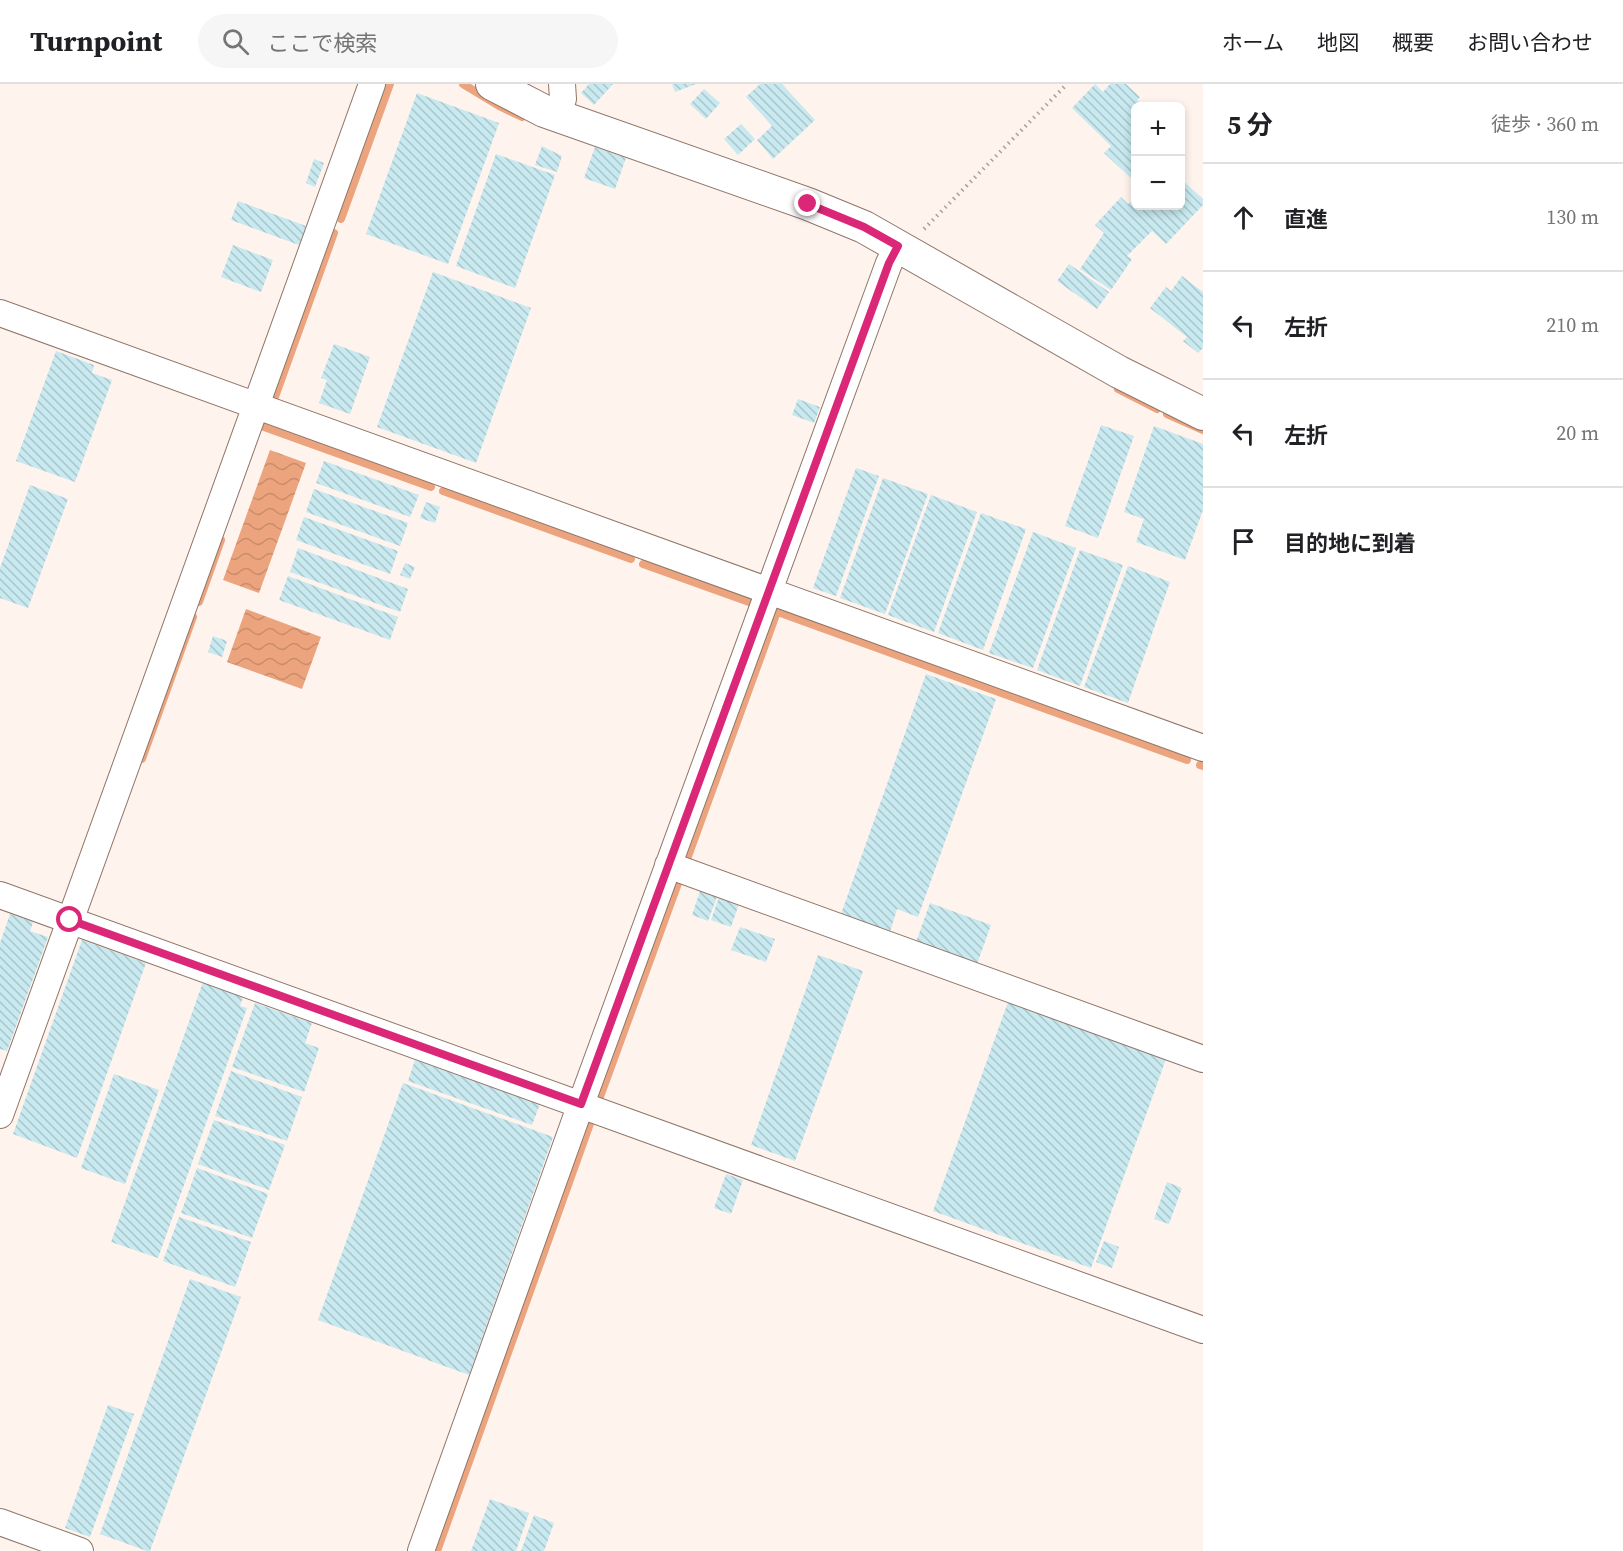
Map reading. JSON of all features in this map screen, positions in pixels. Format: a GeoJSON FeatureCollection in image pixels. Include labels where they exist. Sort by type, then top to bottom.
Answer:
{"type":"FeatureCollection","features":[{"type":"Feature","properties":{"kind":"street"},"geometry":{"type":"LineString","coordinates":[[0,1115],[372,84]]}},
{"type":"Feature","properties":{"kind":"street"},"geometry":{"type":"LineString","coordinates":[[492,84],[508,94],[557,115],[837,214],[1119,372],[1203,414]]}},
{"type":"Feature","properties":{"kind":"street"},"geometry":{"type":"LineString","coordinates":[[557,115],[563,99],[562,84]]}},
{"type":"Feature","properties":{"kind":"street"},"geometry":{"type":"LineString","coordinates":[[421,1551],[581,1104],[889,263],[903,249]]}},
{"type":"Feature","properties":{"kind":"street"},"geometry":{"type":"LineString","coordinates":[[0,314],[1203,748]]}},
{"type":"Feature","properties":{"kind":"street"},"geometry":{"type":"LineString","coordinates":[[669,865],[1203,1059]]}},
{"type":"Feature","properties":{"kind":"street"},"geometry":{"type":"LineString","coordinates":[[0,895],[1203,1330]]}},
{"type":"Feature","properties":{"kind":"street"},"geometry":{"type":"LineString","coordinates":[[0,1522],[80,1551]]}},
{"type":"Feature","properties":{"kind":"path"},"geometry":{"type":"LineString","coordinates":[[903,249],[1067,84]]}},
{"type":"Feature","properties":{"kind":"water"},"geometry":{"type":"Polygon","coordinates":[[[270,450],[306,463],[259,593],[223,580],[270,450]]]}},
{"type":"Feature","properties":{"kind":"water"},"geometry":{"type":"Polygon","coordinates":[[[246,609],[321,637],[302,689],[227,662],[246,609]]]}},
{"type":"Feature","properties":{"kind":"building"},"geometry":{"type":"Polygon","coordinates":[[[589,84],[613,84],[594,105],[581,93],[589,84]]]}},
{"type":"Feature","properties":{"kind":"building"},"geometry":{"type":"Polygon","coordinates":[[[672,84],[696,84],[675,92],[672,84]]]}},
{"type":"Feature","properties":{"kind":"building"},"geometry":{"type":"Polygon","coordinates":[[[760,84],[782,84],[815,120],[773,159],[757,140],[772,126],[746,97],[760,84]]]}},
{"type":"Feature","properties":{"kind":"building"},"geometry":{"type":"Polygon","coordinates":[[[1095,84],[1103,92],[1110,84],[1126,84],[1140,97],[1137,100],[1139,102],[1131,102],[1131,178],[1104,153],[1111,146],[1072,108],[1095,84]]]}},
{"type":"Feature","properties":{"kind":"building"},"geometry":{"type":"Polygon","coordinates":[[[704,89],[720,103],[706,119],[690,104],[704,89]]]}},
{"type":"Feature","properties":{"kind":"building"},"geometry":{"type":"Polygon","coordinates":[[[417,93],[499,123],[448,264],[366,234],[417,93]]]}},
{"type":"Feature","properties":{"kind":"building"},"geometry":{"type":"Polygon","coordinates":[[[741,124],[755,139],[738,155],[724,139],[741,124]]]}},
{"type":"Feature","properties":{"kind":"building"},"geometry":{"type":"Polygon","coordinates":[[[542,146],[562,156],[557,172],[535,165],[542,146]]]}},
{"type":"Feature","properties":{"kind":"building"},"geometry":{"type":"Polygon","coordinates":[[[595,147],[626,158],[615,189],[584,178],[595,147]]]}},
{"type":"Feature","properties":{"kind":"building"},"geometry":{"type":"Polygon","coordinates":[[[496,154],[555,175],[515,288],[456,266],[496,154]]]}},
{"type":"Feature","properties":{"kind":"building"},"geometry":{"type":"Polygon","coordinates":[[[314,159],[324,163],[315,187],[306,183],[314,159]]]}},
{"type":"Feature","properties":{"kind":"building"},"geometry":{"type":"Polygon","coordinates":[[[1185,183],[1203,199],[1203,205],[1166,244],[1152,231],[1127,256],[1132,259],[1111,290],[1080,269],[1104,233],[1095,225],[1121,197],[1128,204],[1131,201],[1131,210],[1185,210],[1185,183]]]}},
{"type":"Feature","properties":{"kind":"building"},"geometry":{"type":"Polygon","coordinates":[[[238,201],[306,226],[299,245],[231,220],[238,201]]]}},
{"type":"Feature","properties":{"kind":"building"},"geometry":{"type":"Polygon","coordinates":[[[233,245],[273,260],[261,292],[221,277],[233,245]]]}},
{"type":"Feature","properties":{"kind":"building"},"geometry":{"type":"Polygon","coordinates":[[[1069,264],[1109,292],[1097,309],[1057,281],[1069,264]]]}},
{"type":"Feature","properties":{"kind":"building"},"geometry":{"type":"Polygon","coordinates":[[[433,272],[531,308],[476,463],[377,427],[433,272]]]}},
{"type":"Feature","properties":{"kind":"building"},"geometry":{"type":"Polygon","coordinates":[[[1182,276],[1203,292],[1203,348],[1198,353],[1183,341],[1187,337],[1150,308],[1166,287],[1171,291],[1182,276]]]}},
{"type":"Feature","properties":{"kind":"building"},"geometry":{"type":"Polygon","coordinates":[[[334,344],[370,357],[350,414],[319,403],[327,380],[321,378],[334,344]]]}},
{"type":"Feature","properties":{"kind":"building"},"geometry":{"type":"Polygon","coordinates":[[[56,351],[94,365],[92,373],[112,380],[75,482],[16,461],[56,351]]]}},
{"type":"Feature","properties":{"kind":"building"},"geometry":{"type":"Polygon","coordinates":[[[798,399],[820,407],[814,423],[792,415],[798,399]]]}},
{"type":"Feature","properties":{"kind":"building"},"geometry":{"type":"Polygon","coordinates":[[[1101,425],[1134,436],[1098,538],[1065,526],[1101,425]]]}},
{"type":"Feature","properties":{"kind":"building"},"geometry":{"type":"Polygon","coordinates":[[[1154,426],[1203,444],[1203,510],[1185,560],[1136,542],[1144,519],[1124,512],[1154,426]]]}},
{"type":"Feature","properties":{"kind":"building"},"geometry":{"type":"Polygon","coordinates":[[[324,461],[419,495],[410,517],[316,483],[324,461]]]}},
{"type":"Feature","properties":{"kind":"building"},"geometry":{"type":"Polygon","coordinates":[[[856,468],[879,476],[836,596],[813,588],[856,468]]]}},
{"type":"Feature","properties":{"kind":"building"},"geometry":{"type":"Polygon","coordinates":[[[883,478],[928,494],[885,614],[840,598],[883,478]]]}},
{"type":"Feature","properties":{"kind":"building"},"geometry":{"type":"Polygon","coordinates":[[[30,485],[68,499],[28,608],[0,598],[0,568],[30,485]]]}},
{"type":"Feature","properties":{"kind":"building"},"geometry":{"type":"Polygon","coordinates":[[[314,489],[408,523],[400,546],[306,512],[314,489]]]}},
{"type":"Feature","properties":{"kind":"building"},"geometry":{"type":"Polygon","coordinates":[[[931,495],[977,512],[934,632],[888,615],[931,495]]]}},
{"type":"Feature","properties":{"kind":"building"},"geometry":{"type":"Polygon","coordinates":[[[426,502],[440,507],[435,523],[420,518],[426,502]]]}},
{"type":"Feature","properties":{"kind":"building"},"geometry":{"type":"Polygon","coordinates":[[[981,513],[1026,529],[983,650],[938,633],[981,513]]]}},
{"type":"Feature","properties":{"kind":"building"},"geometry":{"type":"Polygon","coordinates":[[[304,517],[398,551],[390,574],[296,540],[304,517]]]}},
{"type":"Feature","properties":{"kind":"building"},"geometry":{"type":"Polygon","coordinates":[[[1033,532],[1076,548],[1033,668],[989,653],[1033,532]]]}},
{"type":"Feature","properties":{"kind":"building"},"geometry":{"type":"Polygon","coordinates":[[[298,548],[408,589],[400,612],[290,572],[298,548]]]}},
{"type":"Feature","properties":{"kind":"building"},"geometry":{"type":"Polygon","coordinates":[[[1080,550],[1123,565],[1080,686],[1037,670],[1080,550]]]}},
{"type":"Feature","properties":{"kind":"building"},"geometry":{"type":"Polygon","coordinates":[[[405,563],[415,567],[410,579],[400,575],[405,563]]]}},
{"type":"Feature","properties":{"kind":"building"},"geometry":{"type":"Polygon","coordinates":[[[1128,566],[1170,582],[1128,703],[1084,687],[1128,566]]]}},
{"type":"Feature","properties":{"kind":"building"},"geometry":{"type":"Polygon","coordinates":[[[288,576],[398,617],[390,640],[279,600],[288,576]]]}},
{"type":"Feature","properties":{"kind":"building"},"geometry":{"type":"Polygon","coordinates":[[[213,636],[227,641],[222,657],[208,652],[213,636]]]}},
{"type":"Feature","properties":{"kind":"building"},"geometry":{"type":"Polygon","coordinates":[[[926,674],[996,699],[918,917],[897,909],[890,932],[841,914],[926,674]]]}},
{"type":"Feature","properties":{"kind":"building"},"geometry":{"type":"Polygon","coordinates":[[[701,888],[718,894],[708,921],[692,915],[701,888]]]}},
{"type":"Feature","properties":{"kind":"building"},"geometry":{"type":"Polygon","coordinates":[[[720,894],[740,901],[731,927],[711,920],[720,894]]]}},
{"type":"Feature","properties":{"kind":"building"},"geometry":{"type":"Polygon","coordinates":[[[930,903],[991,925],[977,964],[916,942],[930,903]]]}},
{"type":"Feature","properties":{"kind":"building"},"geometry":{"type":"Polygon","coordinates":[[[10,914],[33,922],[30,931],[48,937],[7,1051],[0,1049],[0,943],[10,914]]]}},
{"type":"Feature","properties":{"kind":"building"},"geometry":{"type":"Polygon","coordinates":[[[740,927],[775,939],[766,962],[731,950],[740,927]]]}},
{"type":"Feature","properties":{"kind":"building"},"geometry":{"type":"Polygon","coordinates":[[[82,940],[146,963],[77,1158],[13,1134],[82,940]]]}},
{"type":"Feature","properties":{"kind":"building"},"geometry":{"type":"Polygon","coordinates":[[[818,955],[863,971],[795,1161],[751,1145],[818,955]]]}},
{"type":"Feature","properties":{"kind":"building"},"geometry":{"type":"Polygon","coordinates":[[[203,982],[243,997],[240,1006],[247,1008],[158,1258],[111,1242],[203,982]]]}},
{"type":"Feature","properties":{"kind":"building"},"geometry":{"type":"Polygon","coordinates":[[[1008,1002],[1166,1059],[1091,1268],[933,1211],[1008,1002]]]}},
{"type":"Feature","properties":{"kind":"building"},"geometry":{"type":"Polygon","coordinates":[[[255,1003],[312,1023],[305,1043],[319,1048],[304,1092],[232,1067],[255,1003]]]}},
{"type":"Feature","properties":{"kind":"building"},"geometry":{"type":"Polygon","coordinates":[[[415,1060],[540,1104],[532,1125],[408,1081],[415,1060]]]}},
{"type":"Feature","properties":{"kind":"building"},"geometry":{"type":"Polygon","coordinates":[[[231,1071],[302,1097],[287,1141],[215,1116],[231,1071]]]}},
{"type":"Feature","properties":{"kind":"building"},"geometry":{"type":"Polygon","coordinates":[[[114,1074],[159,1090],[125,1184],[81,1168],[114,1074]]]}},
{"type":"Feature","properties":{"kind":"building"},"geometry":{"type":"Polygon","coordinates":[[[403,1083],[553,1137],[469,1375],[318,1320],[403,1083]]]}},
{"type":"Feature","properties":{"kind":"building"},"geometry":{"type":"Polygon","coordinates":[[[214,1120],[285,1145],[269,1190],[198,1164],[214,1120]]]}},
{"type":"Feature","properties":{"kind":"building"},"geometry":{"type":"Polygon","coordinates":[[[197,1168],[268,1194],[252,1238],[181,1213],[197,1168]]]}},
{"type":"Feature","properties":{"kind":"building"},"geometry":{"type":"Polygon","coordinates":[[[726,1174],[743,1180],[731,1214],[714,1208],[726,1174]]]}},
{"type":"Feature","properties":{"kind":"building"},"geometry":{"type":"Polygon","coordinates":[[[1167,1182],[1182,1188],[1169,1224],[1154,1219],[1167,1182]]]}},
{"type":"Feature","properties":{"kind":"building"},"geometry":{"type":"Polygon","coordinates":[[[179,1217],[251,1242],[235,1287],[163,1261],[179,1217]]]}},
{"type":"Feature","properties":{"kind":"building"},"geometry":{"type":"Polygon","coordinates":[[[1104,1241],[1119,1247],[1112,1268],[1096,1262],[1104,1241]]]}},
{"type":"Feature","properties":{"kind":"building"},"geometry":{"type":"Polygon","coordinates":[[[190,1279],[241,1297],[150,1551],[147,1551],[100,1534],[190,1279]]]}},
{"type":"Feature","properties":{"kind":"building"},"geometry":{"type":"Polygon","coordinates":[[[108,1405],[134,1414],[90,1537],[65,1528],[108,1405]]]}},
{"type":"Feature","properties":{"kind":"building"},"geometry":{"type":"Polygon","coordinates":[[[490,1499],[529,1513],[516,1551],[471,1551],[490,1499]]]}},
{"type":"Feature","properties":{"kind":"building"},"geometry":{"type":"Polygon","coordinates":[[[534,1515],[554,1523],[544,1551],[521,1551],[534,1515]]]}},
{"type":"Feature","properties":{"kind":"waterway"},"geometry":{"type":"LineString","coordinates":[[341,219],[390,84]]}},
{"type":"Feature","properties":{"kind":"waterway"},"geometry":{"type":"LineString","coordinates":[[463,84],[522,117]]}},
{"type":"Feature","properties":{"kind":"waterway"},"geometry":{"type":"LineString","coordinates":[[275,397],[334,233]]}},
{"type":"Feature","properties":{"kind":"waterway"},"geometry":{"type":"LineString","coordinates":[[1118,389],[1157,409]]}},
{"type":"Feature","properties":{"kind":"waterway"},"geometry":{"type":"LineString","coordinates":[[1167,414],[1203,430]]}},
{"type":"Feature","properties":{"kind":"waterway"},"geometry":{"type":"LineString","coordinates":[[264,425],[264,427],[431,487]]}},
{"type":"Feature","properties":{"kind":"waterway"},"geometry":{"type":"LineString","coordinates":[[443,491],[631,559]]}},
{"type":"Feature","properties":{"kind":"waterway"},"geometry":{"type":"LineString","coordinates":[[199,602],[221,540]]}},
{"type":"Feature","properties":{"kind":"waterway"},"geometry":{"type":"LineString","coordinates":[[643,564],[749,602]]}},
{"type":"Feature","properties":{"kind":"waterway"},"geometry":{"type":"LineString","coordinates":[[775,611],[1187,760]]}},
{"type":"Feature","properties":{"kind":"waterway"},"geometry":{"type":"LineString","coordinates":[[686,862],[777,612]]}},
{"type":"Feature","properties":{"kind":"waterway"},"geometry":{"type":"LineString","coordinates":[[142,759],[193,617]]}},
{"type":"Feature","properties":{"kind":"waterway"},"geometry":{"type":"LineString","coordinates":[[600,1097],[680,878]]}},
{"type":"Feature","properties":{"kind":"waterway"},"geometry":{"type":"LineString","coordinates":[[437,1551],[591,1121]]}},
{"type":"Feature","properties":{"kind":"route"},"geometry":{"type":"LineString","coordinates":[[70,920],[581,1104],[889,263],[898,246],[837,214],[808,204]]}}]}
